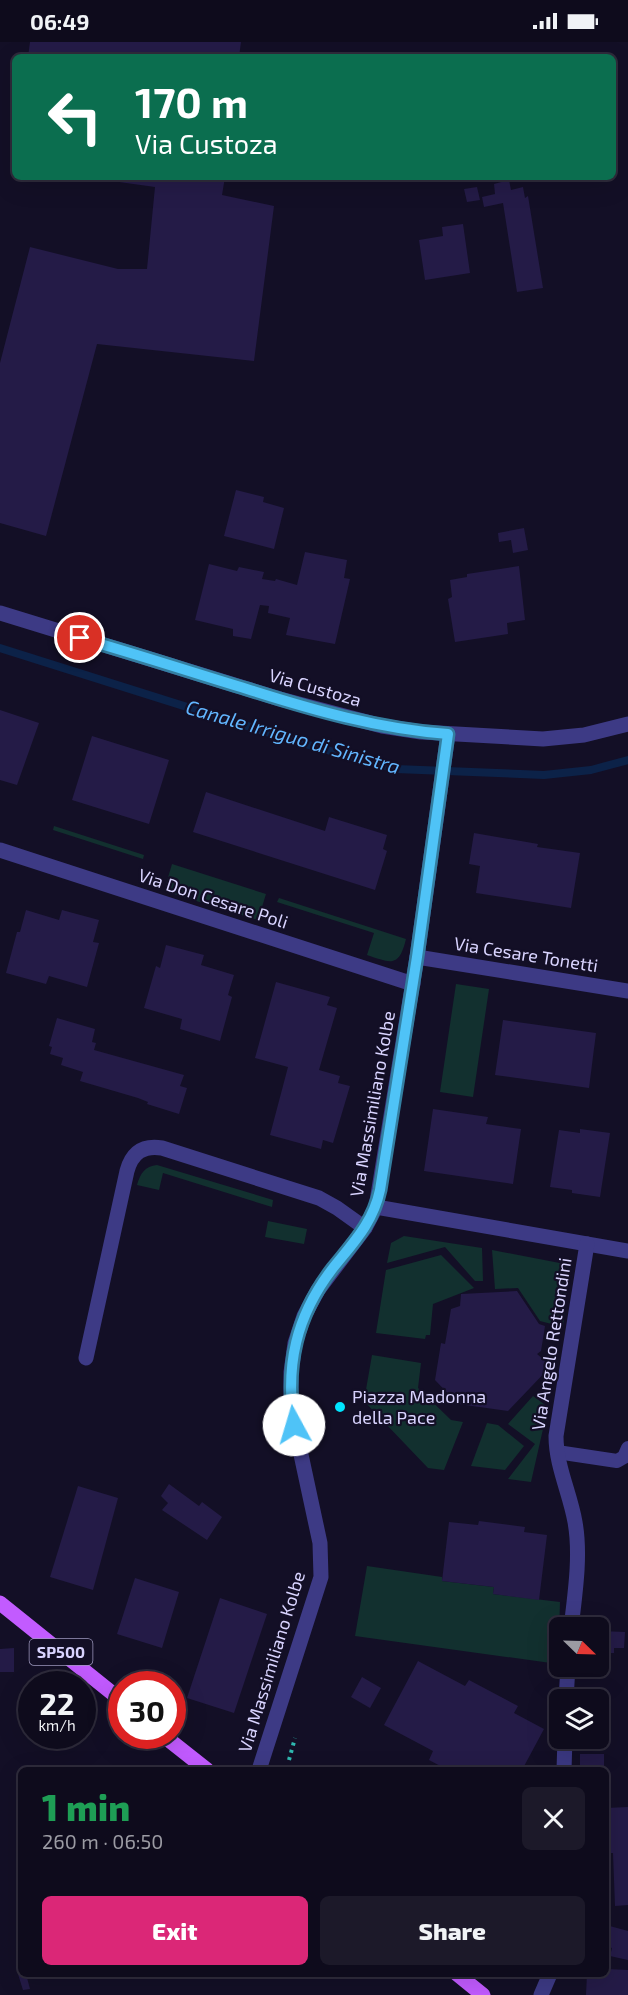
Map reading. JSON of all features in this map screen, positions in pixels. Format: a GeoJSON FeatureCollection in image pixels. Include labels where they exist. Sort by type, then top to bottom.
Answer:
{"type":"FeatureCollection","features":[{"type":"Feature","properties":{"kind":"main road","name":"SP500"},"geometry":{"type":"LineString","coordinates":[[0,1603],[108,1690]]}},
{"type":"Feature","properties":{"kind":"main road"},"geometry":{"type":"LineString","coordinates":[[180,1749],[203,1767]]}},
{"type":"Feature","properties":{"kind":"main road"},"geometry":{"type":"LineString","coordinates":[[461,1977],[483,1995]]}},
{"type":"Feature","properties":{"kind":"street","name":"Via Custoza"},"geometry":{"type":"LineString","coordinates":[[0,613],[280,699],[365,723],[401,730],[551,739],[584,735],[628,723]]}},
{"type":"Feature","properties":{"kind":"street","name":"Via Massimiliano Kolbe"},"geometry":{"type":"LineString","coordinates":[[260,1767],[321,1577],[320,1543],[291,1408],[291,1372],[295,1343],[304,1316],[318,1290],[365,1228],[376,1207],[413,984],[448,734]]}},
{"type":"Feature","properties":{"kind":"street","name":"Via Don Cesare Poli"},"geometry":{"type":"LineString","coordinates":[[0,850],[413,984]]}},
{"type":"Feature","properties":{"kind":"street","name":"Via Cesare Tonetti"},"geometry":{"type":"LineString","coordinates":[[417,957],[628,991]]}},
{"type":"Feature","properties":{"kind":"street"},"geometry":{"type":"LineString","coordinates":[[86,1358],[127,1171],[132,1157],[142,1149],[162,1148],[319,1198],[365,1228]]}},
{"type":"Feature","properties":{"kind":"street"},"geometry":{"type":"LineString","coordinates":[[376,1207],[628,1251]]}},
{"type":"Feature","properties":{"kind":"street","name":"Via Angelo Rettondini"},"geometry":{"type":"LineString","coordinates":[[572,1617],[577,1560],[576,1525],[557,1452],[556,1436],[587,1244]]}},
{"type":"Feature","properties":{"kind":"street"},"geometry":{"type":"LineString","coordinates":[[564,1767],[565,1749]]}},
{"type":"Feature","properties":{"kind":"street"},"geometry":{"type":"LineString","coordinates":[[541,1995],[549,1977]]}},
{"type":"Feature","properties":{"kind":"lane"},"geometry":{"type":"LineString","coordinates":[[557,1452],[617,1461],[624,1457],[628,1448]]}},
{"type":"Feature","properties":{"kind":"green space"},"geometry":{"type":"Polygon","coordinates":[[[54,826],[144,855],[143,859],[53,830],[54,826]]]}},
{"type":"Feature","properties":{"kind":"green space"},"geometry":{"type":"Polygon","coordinates":[[[172,864],[266,894],[258,920],[164,891],[172,864]]]}},
{"type":"Feature","properties":{"kind":"green space"},"geometry":{"type":"Polygon","coordinates":[[[279,898],[406,939],[400,955],[393,961],[388,961],[367,955],[374,933],[277,902],[279,898]]]}},
{"type":"Feature","properties":{"kind":"green space"},"geometry":{"type":"Polygon","coordinates":[[[456,984],[489,989],[473,1097],[440,1092],[456,984]]]}},
{"type":"Feature","properties":{"kind":"green space"},"geometry":{"type":"Polygon","coordinates":[[[157,1165],[273,1200],[272,1207],[163,1173],[159,1190],[137,1185],[144,1171],[157,1165]]]}},
{"type":"Feature","properties":{"kind":"green space"},"geometry":{"type":"Polygon","coordinates":[[[268,1221],[307,1229],[304,1244],[265,1237],[268,1221]]]}},
{"type":"Feature","properties":{"kind":"green space"},"geometry":{"type":"Polygon","coordinates":[[[404,1236],[482,1248],[483,1281],[475,1281],[445,1247],[387,1263],[391,1243],[404,1236]]]}},
{"type":"Feature","properties":{"kind":"green space"},"geometry":{"type":"Polygon","coordinates":[[[492,1250],[570,1265],[563,1327],[540,1321],[518,1288],[495,1289],[492,1250]]]}},
{"type":"Feature","properties":{"kind":"green space"},"geometry":{"type":"Polygon","coordinates":[[[441,1255],[474,1288],[433,1304],[430,1335],[426,1335],[425,1339],[376,1333],[386,1270],[441,1255]]]}},
{"type":"Feature","properties":{"kind":"green space"},"geometry":{"type":"Polygon","coordinates":[[[372,1355],[421,1363],[418,1388],[451,1420],[463,1422],[444,1470],[428,1468],[364,1401],[372,1355]]]}},
{"type":"Feature","properties":{"kind":"green space"},"geometry":{"type":"Polygon","coordinates":[[[533,1396],[548,1407],[531,1482],[508,1479],[535,1444],[508,1424],[533,1396]]]}},
{"type":"Feature","properties":{"kind":"green space"},"geometry":{"type":"Polygon","coordinates":[[[487,1423],[498,1425],[524,1446],[505,1470],[471,1466],[487,1423]]]}},
{"type":"Feature","properties":{"kind":"green space"},"geometry":{"type":"Polygon","coordinates":[[[367,1566],[442,1577],[442,1581],[494,1587],[493,1594],[560,1602],[560,1617],[549,1617],[549,1663],[355,1636],[367,1566]]]}},
{"type":"Feature","properties":{"kind":"building"},"geometry":{"type":"Polygon","coordinates":[[[30,42],[241,42],[239,54],[28,54],[30,42]]]}},
{"type":"Feature","properties":{"kind":"building"},"geometry":{"type":"Polygon","coordinates":[[[105,180],[224,180],[222,195],[274,206],[254,361],[97,344],[46,536],[0,523],[0,363],[30,247],[118,269],[147,269],[155,187],[105,180]]]}},
{"type":"Feature","properties":{"kind":"building"},"geometry":{"type":"Polygon","coordinates":[[[509,180],[511,190],[523,187],[525,198],[528,196],[543,288],[517,292],[503,203],[484,207],[482,197],[495,194],[494,184],[509,180]]]}},
{"type":"Feature","properties":{"kind":"building"},"geometry":{"type":"Polygon","coordinates":[[[477,187],[480,200],[467,202],[464,189],[477,187]]]}},
{"type":"Feature","properties":{"kind":"building"},"geometry":{"type":"Polygon","coordinates":[[[463,224],[470,273],[425,280],[419,240],[443,236],[442,227],[463,224]]]}},
{"type":"Feature","properties":{"kind":"building"},"geometry":{"type":"Polygon","coordinates":[[[236,490],[264,497],[263,502],[284,508],[274,549],[224,536],[236,490]]]}},
{"type":"Feature","properties":{"kind":"building"},"geometry":{"type":"Polygon","coordinates":[[[524,528],[528,550],[513,553],[511,540],[499,542],[498,533],[524,528]]]}},
{"type":"Feature","properties":{"kind":"building"},"geometry":{"type":"Polygon","coordinates":[[[305,552],[347,560],[344,578],[350,579],[335,644],[286,635],[290,618],[268,613],[269,606],[260,605],[251,639],[233,636],[233,629],[195,620],[209,564],[237,571],[239,567],[264,572],[262,579],[275,581],[276,579],[297,585],[305,552]]]}},
{"type":"Feature","properties":{"kind":"building"},"geometry":{"type":"Polygon","coordinates":[[[519,566],[525,620],[507,623],[508,634],[455,642],[448,599],[452,597],[450,580],[467,577],[467,574],[519,566]]]}},
{"type":"Feature","properties":{"kind":"building"},"geometry":{"type":"Polygon","coordinates":[[[0,710],[39,723],[17,785],[0,780],[0,710]]]}},
{"type":"Feature","properties":{"kind":"building"},"geometry":{"type":"Polygon","coordinates":[[[92,736],[169,760],[149,824],[72,800],[92,736]]]}},
{"type":"Feature","properties":{"kind":"building"},"geometry":{"type":"Polygon","coordinates":[[[206,792],[325,831],[329,817],[387,835],[383,849],[387,851],[375,890],[193,832],[206,792]]]}},
{"type":"Feature","properties":{"kind":"building"},"geometry":{"type":"Polygon","coordinates":[[[474,833],[538,844],[537,847],[580,853],[571,908],[476,893],[480,866],[469,864],[474,833]]]}},
{"type":"Feature","properties":{"kind":"building"},"geometry":{"type":"Polygon","coordinates":[[[26,910],[59,920],[62,910],[99,920],[93,942],[99,943],[87,987],[49,976],[46,984],[6,973],[17,932],[20,932],[26,910]]]}},
{"type":"Feature","properties":{"kind":"building"},"geometry":{"type":"Polygon","coordinates":[[[166,945],[204,955],[201,965],[234,975],[228,995],[232,997],[220,1041],[180,1029],[182,1019],[144,1008],[156,966],[160,968],[166,945]]]}},
{"type":"Feature","properties":{"kind":"building"},"geometry":{"type":"Polygon","coordinates":[[[276,982],[330,997],[327,1005],[337,1008],[319,1070],[340,1076],[338,1083],[350,1086],[333,1143],[323,1140],[321,1149],[270,1135],[288,1067],[255,1058],[276,982]]]}},
{"type":"Feature","properties":{"kind":"building"},"geometry":{"type":"Polygon","coordinates":[[[57,1018],[95,1029],[92,1042],[96,1043],[94,1050],[184,1075],[180,1086],[187,1088],[179,1114],[147,1104],[148,1102],[138,1098],[80,1081],[83,1072],[61,1065],[63,1058],[50,1054],[52,1047],[49,1046],[57,1018]]]}},
{"type":"Feature","properties":{"kind":"building"},"geometry":{"type":"Polygon","coordinates":[[[503,1020],[596,1033],[589,1088],[495,1075],[503,1020]]]}},
{"type":"Feature","properties":{"kind":"building"},"geometry":{"type":"Polygon","coordinates":[[[433,1109],[488,1117],[486,1124],[521,1129],[513,1184],[424,1171],[433,1109]]]}},
{"type":"Feature","properties":{"kind":"building"},"geometry":{"type":"Polygon","coordinates":[[[580,1129],[610,1133],[600,1197],[550,1187],[559,1130],[580,1133],[580,1129]]]}},
{"type":"Feature","properties":{"kind":"building"},"geometry":{"type":"Polygon","coordinates":[[[517,1291],[539,1324],[545,1326],[541,1351],[537,1354],[551,1366],[508,1411],[458,1404],[435,1380],[441,1343],[445,1344],[451,1309],[460,1306],[461,1294],[517,1291]]]}},
{"type":"Feature","properties":{"kind":"building"},"geometry":{"type":"Polygon","coordinates":[[[169,1484],[199,1506],[202,1502],[222,1517],[207,1540],[162,1510],[168,1503],[161,1496],[169,1484]]]}},
{"type":"Feature","properties":{"kind":"building"},"geometry":{"type":"Polygon","coordinates":[[[78,1486],[118,1498],[93,1590],[50,1577],[78,1486]]]}},
{"type":"Feature","properties":{"kind":"building"},"geometry":{"type":"Polygon","coordinates":[[[479,1521],[525,1527],[524,1532],[547,1535],[539,1600],[493,1594],[494,1587],[442,1581],[449,1522],[478,1525],[479,1521]]]}},
{"type":"Feature","properties":{"kind":"building"},"geometry":{"type":"Polygon","coordinates":[[[135,1578],[179,1592],[162,1648],[117,1634],[135,1578]]]}},
{"type":"Feature","properties":{"kind":"building"},"geometry":{"type":"Polygon","coordinates":[[[220,1598],[267,1614],[234,1713],[187,1698],[220,1598]]]}},
{"type":"Feature","properties":{"kind":"building"},"geometry":{"type":"Polygon","coordinates":[[[609,1631],[625,1632],[624,1648],[614,1648],[614,1653],[609,1653],[609,1631]]]}},
{"type":"Feature","properties":{"kind":"building"},"geometry":{"type":"Polygon","coordinates":[[[14,1648],[14,1672],[0,1672],[0,1649],[14,1648]]]}},
{"type":"Feature","properties":{"kind":"building"},"geometry":{"type":"Polygon","coordinates":[[[418,1661],[465,1686],[469,1680],[518,1706],[514,1713],[544,1729],[524,1767],[442,1767],[429,1760],[433,1751],[384,1725],[418,1661]]]}},
{"type":"Feature","properties":{"kind":"building"},"geometry":{"type":"Polygon","coordinates":[[[362,1677],[381,1688],[370,1708],[351,1697],[362,1677]]]}},
{"type":"Feature","properties":{"kind":"building"},"geometry":{"type":"Polygon","coordinates":[[[580,1754],[604,1754],[604,1767],[580,1767],[580,1754]]]}},
{"type":"Feature","properties":{"kind":"building"},"geometry":{"type":"Polygon","coordinates":[[[628,1807],[628,1905],[615,1906],[613,1853],[609,1853],[609,1808],[628,1807]]]}},
{"type":"Feature","properties":{"kind":"building"},"geometry":{"type":"Polygon","coordinates":[[[609,1926],[628,1931],[628,1960],[610,1956],[612,1948],[609,1947],[609,1926]]]}},
{"type":"Feature","properties":{"kind":"building"},"geometry":{"type":"Polygon","coordinates":[[[609,1969],[628,1970],[628,1995],[586,1995],[587,1977],[609,1977],[609,1969]]]}},
{"type":"Feature","properties":{"kind":"building"},"geometry":{"type":"Polygon","coordinates":[[[19,1977],[27,1977],[30,1989],[23,1990],[19,1977]]]}},
{"type":"Feature","properties":{"kind":"waterway","name":"Canale Irriguo di Sinistra"},"geometry":{"type":"LineString","coordinates":[[0,648],[298,742],[396,769],[544,775],[591,770],[628,760]]}},
{"type":"Feature","properties":{"kind":"place","name":"Piazza Madonna della Pace"},"geometry":{"type":"Point","coordinates":[340,1407]}},
{"type":"Feature","properties":{"kind":"route"},"geometry":{"type":"LineString","coordinates":[[80,638],[365,723],[401,730],[448,734],[417,957],[380,1190],[370,1221],[318,1290],[298,1329],[290,1392],[294,1425]]}}]}
